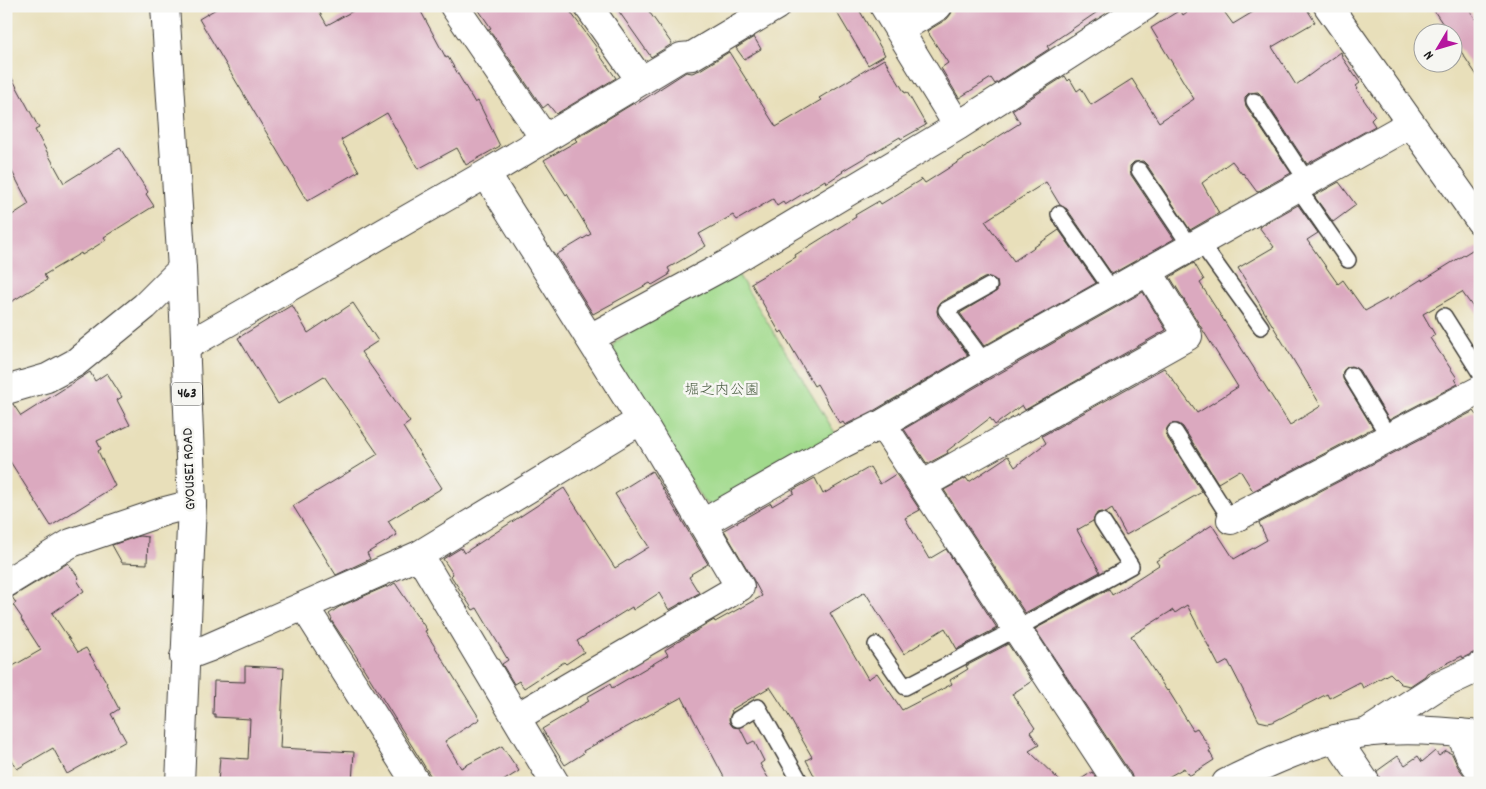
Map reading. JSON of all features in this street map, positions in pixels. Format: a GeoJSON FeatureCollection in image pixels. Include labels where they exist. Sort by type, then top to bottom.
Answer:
{"type":"FeatureCollection","features":[{"type":"Feature","properties":{"kind":"main road","name":"GYOUSEI ROAD"},"geometry":{"type":"LineString","coordinates":[[165,6],[182,269],[192,504],[180,783]]}},
{"type":"Feature","properties":{"kind":"main road"},"geometry":{"type":"LineString","coordinates":[[454,6],[545,139]]}},
{"type":"Feature","properties":{"kind":"main road"},"geometry":{"type":"LineString","coordinates":[[588,6],[641,81]]}},
{"type":"Feature","properties":{"kind":"main road"},"geometry":{"type":"LineString","coordinates":[[185,347],[486,174],[681,57],[692,56],[776,6]]}},
{"type":"Feature","properties":{"kind":"main road"},"geometry":{"type":"LineString","coordinates":[[884,6],[958,126]]}},
{"type":"Feature","properties":{"kind":"main road"},"geometry":{"type":"LineString","coordinates":[[899,30],[938,6]]}},
{"type":"Feature","properties":{"kind":"main road"},"geometry":{"type":"LineString","coordinates":[[590,338],[729,263],[958,126],[1145,6]]}},
{"type":"Feature","properties":{"kind":"main road"},"geometry":{"type":"LineString","coordinates":[[1328,6],[1480,221]]}},
{"type":"Feature","properties":{"kind":"main road"},"geometry":{"type":"LineString","coordinates":[[703,524],[840,444],[882,424],[985,363],[1410,124]]}},
{"type":"Feature","properties":{"kind":"main road"},"geometry":{"type":"LineString","coordinates":[[486,174],[641,420],[740,587],[517,718]]}},
{"type":"Feature","properties":{"kind":"main road"},"geometry":{"type":"LineString","coordinates":[[6,390],[46,378],[74,364],[145,306],[182,269]]}},
{"type":"Feature","properties":{"kind":"main road"},"geometry":{"type":"LineString","coordinates":[[922,485],[1188,336],[1148,271]]}},
{"type":"Feature","properties":{"kind":"main road"},"geometry":{"type":"LineString","coordinates":[[1231,520],[1480,390]]}},
{"type":"Feature","properties":{"kind":"main road"},"geometry":{"type":"LineString","coordinates":[[184,657],[419,555],[641,420]]}},
{"type":"Feature","properties":{"kind":"main road"},"geometry":{"type":"LineString","coordinates":[[882,424],[1118,783]]}},
{"type":"Feature","properties":{"kind":"main road"},"geometry":{"type":"LineString","coordinates":[[6,583],[71,543],[192,504]]}},
{"type":"Feature","properties":{"kind":"main road"},"geometry":{"type":"LineString","coordinates":[[419,555],[517,718],[548,780]]}},
{"type":"Feature","properties":{"kind":"main road"},"geometry":{"type":"LineString","coordinates":[[304,606],[416,783]]}},
{"type":"Feature","properties":{"kind":"main road"},"geometry":{"type":"LineString","coordinates":[[1366,733],[1435,688],[1480,667]]}},
{"type":"Feature","properties":{"kind":"main road"},"geometry":{"type":"LineString","coordinates":[[1226,783],[1263,775],[1296,752],[1336,738],[1366,733],[1411,731],[1470,734],[1471,758],[1480,771]]}},
{"type":"Feature","properties":{"kind":"main road"},"geometry":{"type":"LineString","coordinates":[[1336,738],[1366,783]]}},
{"type":"Feature","properties":{"kind":"lane"},"geometry":{"type":"LineString","coordinates":[[1254,101],[1348,260]]}},
{"type":"Feature","properties":{"kind":"lane"},"geometry":{"type":"LineString","coordinates":[[1139,170],[1261,327]]}},
{"type":"Feature","properties":{"kind":"lane"},"geometry":{"type":"LineString","coordinates":[[1059,214],[1113,291]]}},
{"type":"Feature","properties":{"kind":"lane"},"geometry":{"type":"LineString","coordinates":[[985,363],[946,310],[989,286]]}},
{"type":"Feature","properties":{"kind":"lane"},"geometry":{"type":"LineString","coordinates":[[1444,316],[1480,373]]}},
{"type":"Feature","properties":{"kind":"lane"},"geometry":{"type":"LineString","coordinates":[[1351,375],[1389,437]]}},
{"type":"Feature","properties":{"kind":"lane"},"geometry":{"type":"LineString","coordinates":[[1175,432],[1231,520]]}},
{"type":"Feature","properties":{"kind":"lane"},"geometry":{"type":"LineString","coordinates":[[876,645],[905,687],[1131,566],[1102,520]]}},
{"type":"Feature","properties":{"kind":"lane"},"geometry":{"type":"LineString","coordinates":[[738,719],[758,707],[801,783]]}},
{"type":"Feature","properties":{"kind":"green space","name":"堀之内公園"},"geometry":{"type":"Polygon","coordinates":[[[736,271],[837,436],[715,507],[703,501],[611,353],[615,342],[736,271]]]}},
{"type":"Feature","properties":{"kind":"building"},"geometry":{"type":"Polygon","coordinates":[[[221,6],[316,6],[327,25],[362,6],[418,6],[446,58],[448,57],[475,103],[478,101],[500,146],[466,165],[457,148],[418,169],[387,113],[341,140],[359,171],[307,201],[199,19],[221,6]]]}},
{"type":"Feature","properties":{"kind":"building"},"geometry":{"type":"Polygon","coordinates":[[[476,6],[566,6],[597,48],[596,50],[616,78],[556,114],[548,104],[543,108],[489,29],[491,28],[476,6]]]}},
{"type":"Feature","properties":{"kind":"building"},"geometry":{"type":"Polygon","coordinates":[[[615,6],[645,6],[672,44],[651,57],[615,6]]]}},
{"type":"Feature","properties":{"kind":"building"},"geometry":{"type":"Polygon","coordinates":[[[833,6],[857,6],[885,55],[868,65],[833,6]]]}},
{"type":"Feature","properties":{"kind":"building"},"geometry":{"type":"Polygon","coordinates":[[[954,6],[1106,6],[1047,46],[1049,49],[995,84],[991,78],[959,98],[941,68],[948,63],[927,31],[947,19],[954,6]]]}},
{"type":"Feature","properties":{"kind":"building"},"geometry":{"type":"Polygon","coordinates":[[[1195,6],[1220,6],[1233,24],[1263,6],[1305,6],[1315,22],[1272,47],[1296,85],[1341,52],[1342,57],[1360,83],[1356,86],[1357,90],[1375,116],[1371,120],[1375,126],[1307,164],[1262,96],[1258,92],[1249,93],[1245,97],[1246,106],[1291,173],[1257,192],[1232,161],[1202,183],[1219,213],[1190,230],[1147,165],[1143,161],[1134,162],[1130,166],[1131,175],[1174,239],[1112,274],[1067,209],[1060,205],[1046,182],[985,221],[1014,261],[1059,230],[1096,283],[984,346],[960,313],[997,291],[997,281],[990,277],[984,278],[941,302],[938,306],[938,316],[968,355],[875,410],[845,425],[843,422],[840,424],[817,384],[814,386],[782,331],[780,333],[751,283],[796,257],[795,255],[856,217],[855,215],[879,201],[881,204],[922,179],[925,183],[1020,123],[1012,110],[1065,76],[1068,81],[1070,79],[1077,91],[1081,88],[1091,105],[1132,79],[1159,122],[1194,99],[1151,28],[1180,10],[1183,15],[1195,6]]]}},
{"type":"Feature","properties":{"kind":"building"},"geometry":{"type":"Polygon","coordinates":[[[1431,6],[1467,6],[1480,26],[1480,80],[1464,56],[1464,22],[1441,22],[1431,6]]]}},
{"type":"Feature","properties":{"kind":"building"},"geometry":{"type":"Polygon","coordinates":[[[754,37],[761,49],[744,59],[736,48],[754,37]]]}},
{"type":"Feature","properties":{"kind":"building"},"geometry":{"type":"Polygon","coordinates":[[[729,52],[776,127],[821,100],[819,98],[884,59],[905,93],[907,92],[926,125],[901,139],[900,137],[842,171],[826,183],[825,180],[785,205],[783,202],[777,206],[773,199],[737,220],[733,215],[699,234],[706,246],[668,268],[669,275],[652,285],[650,283],[593,314],[556,255],[591,234],[544,160],[577,141],[575,139],[634,103],[635,105],[686,72],[692,73],[700,70],[729,52]]]}},
{"type":"Feature","properties":{"kind":"building"},"geometry":{"type":"Polygon","coordinates":[[[6,67],[39,128],[35,130],[64,183],[120,148],[148,192],[146,194],[154,206],[104,237],[106,240],[44,275],[47,280],[6,305],[6,219],[29,204],[6,160],[6,67]]]}},
{"type":"Feature","properties":{"kind":"building"},"geometry":{"type":"Polygon","coordinates":[[[1339,182],[1356,205],[1333,222],[1314,196],[1339,182]]]}},
{"type":"Feature","properties":{"kind":"building"},"geometry":{"type":"Polygon","coordinates":[[[1298,205],[1318,233],[1307,240],[1338,284],[1343,280],[1365,311],[1388,300],[1422,279],[1422,281],[1480,245],[1480,317],[1462,292],[1423,314],[1435,335],[1430,338],[1457,378],[1455,379],[1458,384],[1389,420],[1359,370],[1351,366],[1347,367],[1343,371],[1343,379],[1373,428],[1253,491],[1240,470],[1218,483],[1183,427],[1179,424],[1170,424],[1167,428],[1167,437],[1202,492],[1126,535],[1112,509],[1106,513],[1097,513],[1093,521],[1077,530],[1100,572],[1025,613],[944,490],[966,478],[969,482],[1008,456],[1015,467],[1046,443],[1042,436],[1164,368],[1197,413],[1238,387],[1170,277],[1194,263],[1204,280],[1200,283],[1290,425],[1321,406],[1238,268],[1274,247],[1259,227],[1298,205]]]}},
{"type":"Feature","properties":{"kind":"building"},"geometry":{"type":"Polygon","coordinates":[[[1143,292],[1166,330],[1025,410],[1022,405],[995,425],[990,418],[947,451],[948,453],[927,464],[904,429],[1143,292]]]}},
{"type":"Feature","properties":{"kind":"building"},"geometry":{"type":"Polygon","coordinates":[[[353,303],[378,341],[361,352],[410,422],[403,427],[442,488],[388,521],[397,535],[367,553],[370,559],[336,575],[293,506],[378,454],[324,376],[278,404],[238,338],[292,305],[308,333],[353,303]]]}},
{"type":"Feature","properties":{"kind":"building"},"geometry":{"type":"Polygon","coordinates":[[[90,372],[95,381],[107,373],[122,397],[117,400],[130,425],[97,441],[101,449],[98,451],[115,486],[51,526],[6,455],[6,405],[13,404],[21,416],[90,372]]]}},
{"type":"Feature","properties":{"kind":"building"},"geometry":{"type":"Polygon","coordinates":[[[1474,411],[1480,419],[1480,652],[1463,658],[1462,656],[1427,673],[1410,686],[1401,684],[1390,673],[1363,688],[1360,682],[1329,698],[1327,694],[1268,723],[1259,721],[1228,661],[1219,666],[1187,605],[1175,613],[1173,610],[1131,636],[1193,730],[1197,728],[1211,750],[1209,751],[1214,760],[1189,776],[1184,768],[1158,783],[1134,783],[1131,774],[1035,629],[1109,589],[1112,595],[1159,565],[1156,561],[1212,525],[1234,559],[1267,540],[1259,523],[1474,411]]]}},
{"type":"Feature","properties":{"kind":"building"},"geometry":{"type":"Polygon","coordinates":[[[870,467],[880,484],[896,474],[920,510],[905,518],[929,559],[946,549],[997,628],[957,649],[945,628],[904,654],[865,592],[830,613],[868,679],[877,673],[902,710],[952,684],[950,680],[968,669],[966,666],[1008,644],[1032,681],[1012,694],[1035,728],[1030,732],[1039,745],[1029,751],[1062,783],[818,783],[806,760],[812,757],[770,687],[731,710],[729,719],[733,727],[740,728],[748,744],[754,741],[764,761],[760,764],[771,783],[727,783],[682,697],[583,751],[584,753],[565,765],[542,729],[589,701],[587,697],[610,684],[612,688],[668,655],[665,650],[714,620],[715,622],[762,596],[724,530],[771,503],[772,506],[794,493],[793,490],[815,478],[823,494],[870,467]]]}},
{"type":"Feature","properties":{"kind":"building"},"geometry":{"type":"Polygon","coordinates":[[[652,471],[708,564],[689,577],[699,593],[669,610],[659,593],[633,610],[632,607],[577,641],[584,652],[566,664],[564,662],[524,688],[519,681],[514,684],[502,664],[508,660],[477,608],[473,610],[451,576],[453,574],[443,559],[461,548],[464,553],[564,488],[615,568],[649,547],[615,494],[652,471]]]}},
{"type":"Feature","properties":{"kind":"building"},"geometry":{"type":"Polygon","coordinates":[[[139,536],[148,537],[147,564],[122,563],[112,545],[139,536]]]}},
{"type":"Feature","properties":{"kind":"building"},"geometry":{"type":"Polygon","coordinates":[[[68,563],[79,578],[77,580],[84,591],[52,613],[78,652],[86,648],[107,683],[119,709],[111,714],[126,741],[67,774],[53,748],[17,769],[6,752],[6,670],[41,650],[13,605],[16,603],[12,597],[68,563]]]}},
{"type":"Feature","properties":{"kind":"building"},"geometry":{"type":"Polygon","coordinates":[[[395,583],[427,630],[425,631],[480,719],[445,741],[461,768],[502,746],[519,771],[500,783],[435,783],[346,640],[331,620],[329,614],[339,607],[395,583]]]}},
{"type":"Feature","properties":{"kind":"building"},"geometry":{"type":"Polygon","coordinates":[[[245,666],[284,668],[280,748],[354,752],[352,783],[218,783],[220,757],[248,759],[250,719],[215,717],[215,714],[213,714],[214,681],[245,682],[245,666]]]}},
{"type":"Feature","properties":{"kind":"building"},"geometry":{"type":"Polygon","coordinates":[[[1435,751],[1439,756],[1446,751],[1452,754],[1458,767],[1470,783],[1381,783],[1377,771],[1398,756],[1405,765],[1418,756],[1422,762],[1435,751]]]}},
{"type":"Feature","properties":{"kind":"building"},"geometry":{"type":"Polygon","coordinates":[[[1092,772],[1099,783],[1075,783],[1092,772]]]}}]}
